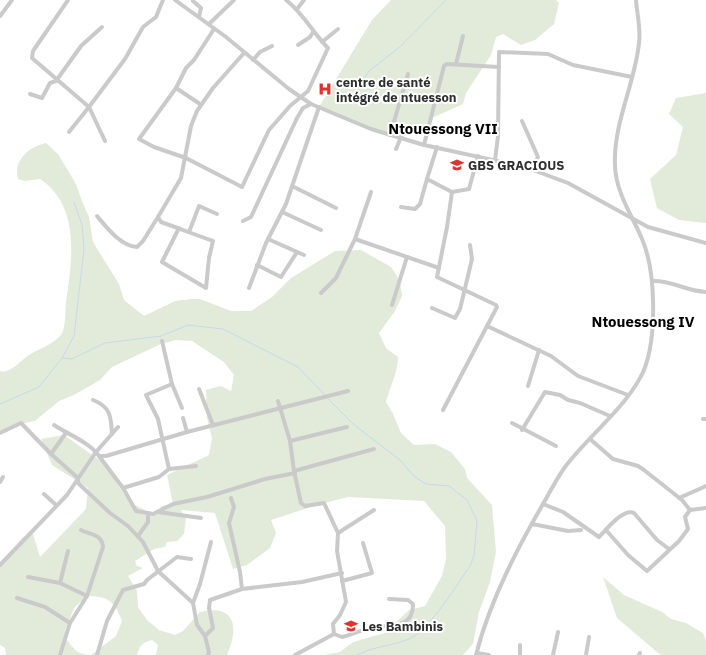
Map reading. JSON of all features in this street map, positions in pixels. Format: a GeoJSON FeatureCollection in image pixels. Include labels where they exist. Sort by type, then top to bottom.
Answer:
{"type":"FeatureCollection","features":[{"type":"Feature","properties":{"kind":"street"},"geometry":{"type":"LineString","coordinates":[[0,16],[12,0]]}},
{"type":"Feature","properties":{"kind":"street"},"geometry":{"type":"LineString","coordinates":[[68,0],[32,54],[32,58],[89,107],[105,141]]}},
{"type":"Feature","properties":{"kind":"street"},"geometry":{"type":"LineString","coordinates":[[69,132],[125,59],[143,27],[156,17],[163,0]]}},
{"type":"Feature","properties":{"kind":"street"},"geometry":{"type":"LineString","coordinates":[[175,0],[209,24],[300,97],[311,104],[371,129],[390,135],[424,145],[496,160],[532,170],[568,183],[655,230],[706,243]]}},
{"type":"Feature","properties":{"kind":"street"},"geometry":{"type":"LineString","coordinates":[[209,24],[234,0]]}},
{"type":"Feature","properties":{"kind":"street"},"geometry":{"type":"LineString","coordinates":[[214,29],[194,60],[186,68],[176,88],[139,139],[154,147],[186,158],[242,188],[269,130],[300,97],[308,91],[328,48],[313,32],[297,9],[286,0]]}},
{"type":"Feature","properties":{"kind":"street"},"geometry":{"type":"LineString","coordinates":[[297,9],[304,0]]}},
{"type":"Feature","properties":{"kind":"street"},"geometry":{"type":"LineString","coordinates":[[489,655],[476,654],[506,572],[543,504],[565,468],[628,395],[638,380],[647,359],[653,307],[650,260],[639,232],[630,217],[617,184],[615,157],[619,127],[640,41],[636,0]]}},
{"type":"Feature","properties":{"kind":"street"},"geometry":{"type":"LineString","coordinates":[[193,1],[201,8],[199,17]]}},
{"type":"Feature","properties":{"kind":"street"},"geometry":{"type":"LineString","coordinates":[[30,94],[42,98],[50,83],[56,80],[81,46],[102,27]]}},
{"type":"Feature","properties":{"kind":"street"},"geometry":{"type":"LineString","coordinates":[[322,42],[338,29]]}},
{"type":"Feature","properties":{"kind":"street"},"geometry":{"type":"LineString","coordinates":[[298,45],[310,37],[313,32]]}},
{"type":"Feature","properties":{"kind":"street"},"geometry":{"type":"LineString","coordinates":[[456,64],[463,36]]}},
{"type":"Feature","properties":{"kind":"street"},"geometry":{"type":"LineString","coordinates":[[254,60],[260,52],[272,46]]}},
{"type":"Feature","properties":{"kind":"street"},"geometry":{"type":"LineString","coordinates":[[97,216],[108,229],[130,246],[137,247],[158,217],[181,178],[191,126],[200,104],[244,52]]}},
{"type":"Feature","properties":{"kind":"street"},"geometry":{"type":"LineString","coordinates":[[496,160],[499,52],[548,54],[573,65],[632,77]]}},
{"type":"Feature","properties":{"kind":"street"},"geometry":{"type":"LineString","coordinates":[[424,145],[444,66],[447,64],[456,64],[499,67]]}},
{"type":"Feature","properties":{"kind":"street"},"geometry":{"type":"LineString","coordinates":[[390,135],[408,74]]}},
{"type":"Feature","properties":{"kind":"street"},"geometry":{"type":"LineString","coordinates":[[176,88],[200,104]]}},
{"type":"Feature","properties":{"kind":"street"},"geometry":{"type":"LineString","coordinates":[[244,221],[251,217],[297,118],[304,108],[311,104]]}},
{"type":"Feature","properties":{"kind":"street"},"geometry":{"type":"LineString","coordinates":[[249,288],[268,239],[282,212],[292,186],[305,142],[319,107]]}},
{"type":"Feature","properties":{"kind":"street"},"geometry":{"type":"LineString","coordinates":[[522,121],[538,157],[532,170]]}},
{"type":"Feature","properties":{"kind":"street"},"geometry":{"type":"LineString","coordinates":[[396,149],[401,137]]}},
{"type":"Feature","properties":{"kind":"street"},"geometry":{"type":"LineString","coordinates":[[401,207],[415,209],[420,204],[437,147]]}},
{"type":"Feature","properties":{"kind":"street"},"geometry":{"type":"LineString","coordinates":[[427,179],[452,192],[469,188],[478,156]]}},
{"type":"Feature","properties":{"kind":"street"},"geometry":{"type":"LineString","coordinates":[[292,186],[336,208]]}},
{"type":"Feature","properties":{"kind":"street"},"geometry":{"type":"LineString","coordinates":[[321,293],[336,278],[355,239],[371,192]]}},
{"type":"Feature","properties":{"kind":"street"},"geometry":{"type":"LineString","coordinates":[[443,410],[497,305],[438,278],[437,276],[452,192]]}},
{"type":"Feature","properties":{"kind":"street"},"geometry":{"type":"LineString","coordinates":[[189,232],[199,206],[217,214]]}},
{"type":"Feature","properties":{"kind":"street"},"geometry":{"type":"LineString","coordinates":[[282,212],[321,230]]}},
{"type":"Feature","properties":{"kind":"street"},"geometry":{"type":"LineString","coordinates":[[158,217],[161,222],[179,228],[213,241],[209,258],[206,288],[162,262],[179,228]]}},
{"type":"Feature","properties":{"kind":"street"},"geometry":{"type":"LineString","coordinates":[[268,239],[304,255]]}},
{"type":"Feature","properties":{"kind":"street"},"geometry":{"type":"LineString","coordinates":[[355,239],[439,268]]}},
{"type":"Feature","properties":{"kind":"street"},"geometry":{"type":"LineString","coordinates":[[432,308],[456,318],[460,309],[472,259],[470,245]]}},
{"type":"Feature","properties":{"kind":"street"},"geometry":{"type":"LineString","coordinates":[[257,265],[281,277],[297,252]]}},
{"type":"Feature","properties":{"kind":"street"},"geometry":{"type":"LineString","coordinates":[[392,305],[407,257]]}},
{"type":"Feature","properties":{"kind":"street"},"geometry":{"type":"LineString","coordinates":[[652,281],[665,281],[686,290],[706,292]]}},
{"type":"Feature","properties":{"kind":"street"},"geometry":{"type":"LineString","coordinates":[[487,326],[551,356],[578,376],[628,395]]}},
{"type":"Feature","properties":{"kind":"street"},"geometry":{"type":"LineString","coordinates":[[162,341],[172,384],[182,408]]}},
{"type":"Feature","properties":{"kind":"street"},"geometry":{"type":"LineString","coordinates":[[528,386],[539,350]]}},
{"type":"Feature","properties":{"kind":"street"},"geometry":{"type":"LineString","coordinates":[[169,469],[161,440],[158,419],[146,395],[172,384]]}},
{"type":"Feature","properties":{"kind":"street"},"geometry":{"type":"LineString","coordinates":[[199,389],[213,426]]}},
{"type":"Feature","properties":{"kind":"street"},"geometry":{"type":"LineString","coordinates":[[99,456],[106,456],[186,432],[348,391]]}},
{"type":"Feature","properties":{"kind":"street"},"geometry":{"type":"LineString","coordinates":[[522,430],[545,392],[560,395],[568,400],[580,403],[610,416]]}},
{"type":"Feature","properties":{"kind":"street"},"geometry":{"type":"LineString","coordinates":[[93,400],[102,404],[111,414],[112,434]]}},
{"type":"Feature","properties":{"kind":"street"},"geometry":{"type":"LineString","coordinates":[[278,401],[279,409],[290,441],[294,472],[302,504],[317,505],[324,503],[338,533],[337,551],[346,602],[340,615],[333,624],[334,634]]}},
{"type":"Feature","properties":{"kind":"street"},"geometry":{"type":"LineString","coordinates":[[183,418],[186,432]]}},
{"type":"Feature","properties":{"kind":"street"},"geometry":{"type":"LineString","coordinates":[[0,433],[21,422],[51,454],[78,478],[78,482],[138,536],[143,542],[158,571],[193,603]]}},
{"type":"Feature","properties":{"kind":"street"},"geometry":{"type":"LineString","coordinates":[[512,423],[522,430],[556,446]]}},
{"type":"Feature","properties":{"kind":"street"},"geometry":{"type":"LineString","coordinates":[[54,425],[75,439],[83,440],[96,452],[123,488],[136,511],[153,514],[173,504],[207,497],[265,479],[374,449]]}},
{"type":"Feature","properties":{"kind":"street"},"geometry":{"type":"LineString","coordinates":[[290,441],[347,427]]}},
{"type":"Feature","properties":{"kind":"street"},"geometry":{"type":"LineString","coordinates":[[0,565],[67,495],[96,452],[118,428]]}},
{"type":"Feature","properties":{"kind":"street"},"geometry":{"type":"LineString","coordinates":[[51,454],[66,433]]}},
{"type":"Feature","properties":{"kind":"street"},"geometry":{"type":"LineString","coordinates":[[590,439],[613,459],[640,467],[679,498],[690,510]]}},
{"type":"Feature","properties":{"kind":"street"},"geometry":{"type":"LineString","coordinates":[[123,488],[159,477],[169,469],[196,466]]}},
{"type":"Feature","properties":{"kind":"street"},"geometry":{"type":"LineString","coordinates":[[0,482],[4,477]]}},
{"type":"Feature","properties":{"kind":"street"},"geometry":{"type":"LineString","coordinates":[[679,498],[706,486]]}},
{"type":"Feature","properties":{"kind":"street"},"geometry":{"type":"LineString","coordinates":[[44,494],[56,505]]}},
{"type":"Feature","properties":{"kind":"street"},"geometry":{"type":"LineString","coordinates":[[231,498],[234,507],[229,523],[240,572],[242,589]]}},
{"type":"Feature","properties":{"kind":"street"},"geometry":{"type":"LineString","coordinates":[[543,504],[563,512],[599,537],[624,514],[631,512],[657,540],[669,549]]}},
{"type":"Feature","properties":{"kind":"street"},"geometry":{"type":"LineString","coordinates":[[606,530],[628,555],[647,570],[679,541],[688,529],[685,517],[690,510],[706,508]]}},
{"type":"Feature","properties":{"kind":"street"},"geometry":{"type":"LineString","coordinates":[[338,533],[374,510]]}},
{"type":"Feature","properties":{"kind":"street"},"geometry":{"type":"LineString","coordinates":[[158,512],[202,518]]}},
{"type":"Feature","properties":{"kind":"street"},"geometry":{"type":"LineString","coordinates":[[138,536],[148,522],[148,513]]}},
{"type":"Feature","properties":{"kind":"street"},"geometry":{"type":"LineString","coordinates":[[532,524],[568,531],[581,530]]}},
{"type":"Feature","properties":{"kind":"street"},"geometry":{"type":"LineString","coordinates":[[60,655],[70,623],[87,596],[103,547],[103,542],[98,535],[81,530]]}},
{"type":"Feature","properties":{"kind":"street"},"geometry":{"type":"LineString","coordinates":[[208,655],[209,652],[205,636],[197,625],[193,603],[200,584],[211,542]]}},
{"type":"Feature","properties":{"kind":"street"},"geometry":{"type":"LineString","coordinates":[[342,581],[372,573],[363,543]]}},
{"type":"Feature","properties":{"kind":"street"},"geometry":{"type":"LineString","coordinates":[[60,583],[68,551]]}},
{"type":"Feature","properties":{"kind":"street"},"geometry":{"type":"LineString","coordinates":[[97,655],[107,621],[123,590],[144,584],[177,557],[191,559]]}},
{"type":"Feature","properties":{"kind":"street"},"geometry":{"type":"LineString","coordinates":[[205,636],[213,628],[209,608],[210,600],[242,589],[302,582],[342,573]]}},
{"type":"Feature","properties":{"kind":"street"},"geometry":{"type":"LineString","coordinates":[[28,577],[60,583],[87,596]]}},
{"type":"Feature","properties":{"kind":"street"},"geometry":{"type":"LineString","coordinates":[[17,598],[45,607],[70,623]]}},
{"type":"Feature","properties":{"kind":"street"},"geometry":{"type":"LineString","coordinates":[[334,634],[342,638],[377,627],[398,626],[407,620],[413,613],[413,604],[408,600],[389,599]]}},
{"type":"Feature","properties":{"kind":"street"},"geometry":{"type":"LineString","coordinates":[[553,655],[558,632]]}},
{"type":"Feature","properties":{"kind":"street"},"geometry":{"type":"LineString","coordinates":[[295,655],[334,634]]}},
{"type":"Feature","properties":{"kind":"street"},"geometry":{"type":"LineString","coordinates":[[586,655],[589,637]]}},
{"type":"Feature","properties":{"kind":"street"},"geometry":{"type":"LineString","coordinates":[[520,646],[520,655]]}},
{"type":"Feature","properties":{"kind":"green space"},"geometry":{"type":"Polygon","coordinates":[[[391,0],[556,0],[559,3],[554,24],[535,40],[521,45],[503,34],[496,37],[491,55],[466,93],[463,104],[432,118],[422,132],[401,137],[390,135],[319,107],[372,20],[391,0]]]}},
{"type":"Feature","properties":{"kind":"green space"},"geometry":{"type":"Polygon","coordinates":[[[706,93],[706,223],[679,220],[657,208],[650,179],[676,155],[683,127],[669,114],[676,98],[706,93]]]}},
{"type":"Feature","properties":{"kind":"green space"},"geometry":{"type":"Polygon","coordinates":[[[46,143],[58,154],[76,184],[89,217],[93,242],[119,284],[124,300],[144,316],[175,301],[191,299],[200,299],[231,311],[251,311],[272,297],[291,278],[335,251],[361,250],[391,267],[400,281],[402,296],[395,311],[379,333],[386,348],[398,357],[398,363],[386,402],[401,433],[414,445],[435,444],[451,452],[465,469],[467,478],[492,505],[496,552],[490,582],[479,612],[473,644],[463,655],[324,655],[340,652],[353,642],[385,633],[409,610],[425,606],[442,576],[446,559],[445,526],[424,501],[348,497],[317,505],[271,520],[276,533],[270,548],[247,565],[233,569],[215,513],[181,510],[186,519],[184,534],[177,541],[167,542],[165,547],[154,549],[135,561],[137,566],[143,568],[128,576],[137,591],[138,607],[147,620],[159,630],[175,635],[183,631],[200,612],[212,610],[221,611],[228,615],[232,620],[233,627],[233,636],[227,655],[156,655],[158,645],[152,640],[142,645],[137,655],[91,655],[6,655],[5,648],[0,645],[0,566],[23,537],[33,534],[40,557],[86,509],[88,488],[52,465],[41,439],[64,435],[105,464],[129,502],[155,515],[159,512],[161,506],[173,504],[167,475],[209,455],[212,438],[207,418],[206,390],[221,386],[231,391],[234,375],[224,362],[192,341],[176,340],[161,344],[112,367],[100,380],[74,395],[59,401],[35,421],[19,424],[0,434],[0,371],[7,371],[30,354],[53,342],[63,332],[65,324],[71,252],[71,235],[68,219],[62,204],[53,190],[40,179],[25,181],[18,179],[18,166],[23,156],[28,151],[46,143]],[[87,596],[74,608],[65,631],[66,639],[76,651],[91,655],[116,636],[122,621],[114,605],[110,601],[101,597],[87,596]]]}},
{"type":"Feature","properties":{"kind":"green space"},"geometry":{"type":"Polygon","coordinates":[[[603,577],[624,595],[662,612],[671,619],[686,623],[703,633],[706,641],[706,655],[662,655],[658,653],[617,618],[603,577]]]}},
{"type":"Feature","properties":{"kind":"waterway"},"geometry":{"type":"LineString","coordinates":[[355,96],[368,72],[401,46],[446,0]]}},
{"type":"Feature","properties":{"kind":"waterway"},"geometry":{"type":"LineString","coordinates":[[0,404],[39,387],[62,358],[74,336],[84,249],[82,225],[74,202]]}},
{"type":"Feature","properties":{"kind":"waterway"},"geometry":{"type":"LineString","coordinates":[[62,358],[72,359],[105,343],[161,336],[188,325],[223,329],[298,367],[325,395]]}},
{"type":"Feature","properties":{"kind":"waterway"},"geometry":{"type":"LineString","coordinates":[[328,399],[353,424],[400,460],[415,477],[426,484],[449,486],[467,500],[477,521],[474,556],[470,566],[435,616],[411,638],[357,655]]}},
{"type":"Feature","properties":{"kind":"place","name":"centre de santé intégré de ntuesson"},"geometry":{"type":"Point","coordinates":[325,89]}},
{"type":"Feature","properties":{"kind":"place","name":"GBS GRACIOUS"},"geometry":{"type":"Point","coordinates":[457,165]}},
{"type":"Feature","properties":{"kind":"place","name":"Les Bambinis"},"geometry":{"type":"Point","coordinates":[351,626]}},
{"type":"Feature","properties":{"kind":"district","name":"Ntouessong VII"},"geometry":{"type":"Point","coordinates":[443,128]}},
{"type":"Feature","properties":{"kind":"district","name":"Ntouessong IV"},"geometry":{"type":"Point","coordinates":[643,321]}}]}
